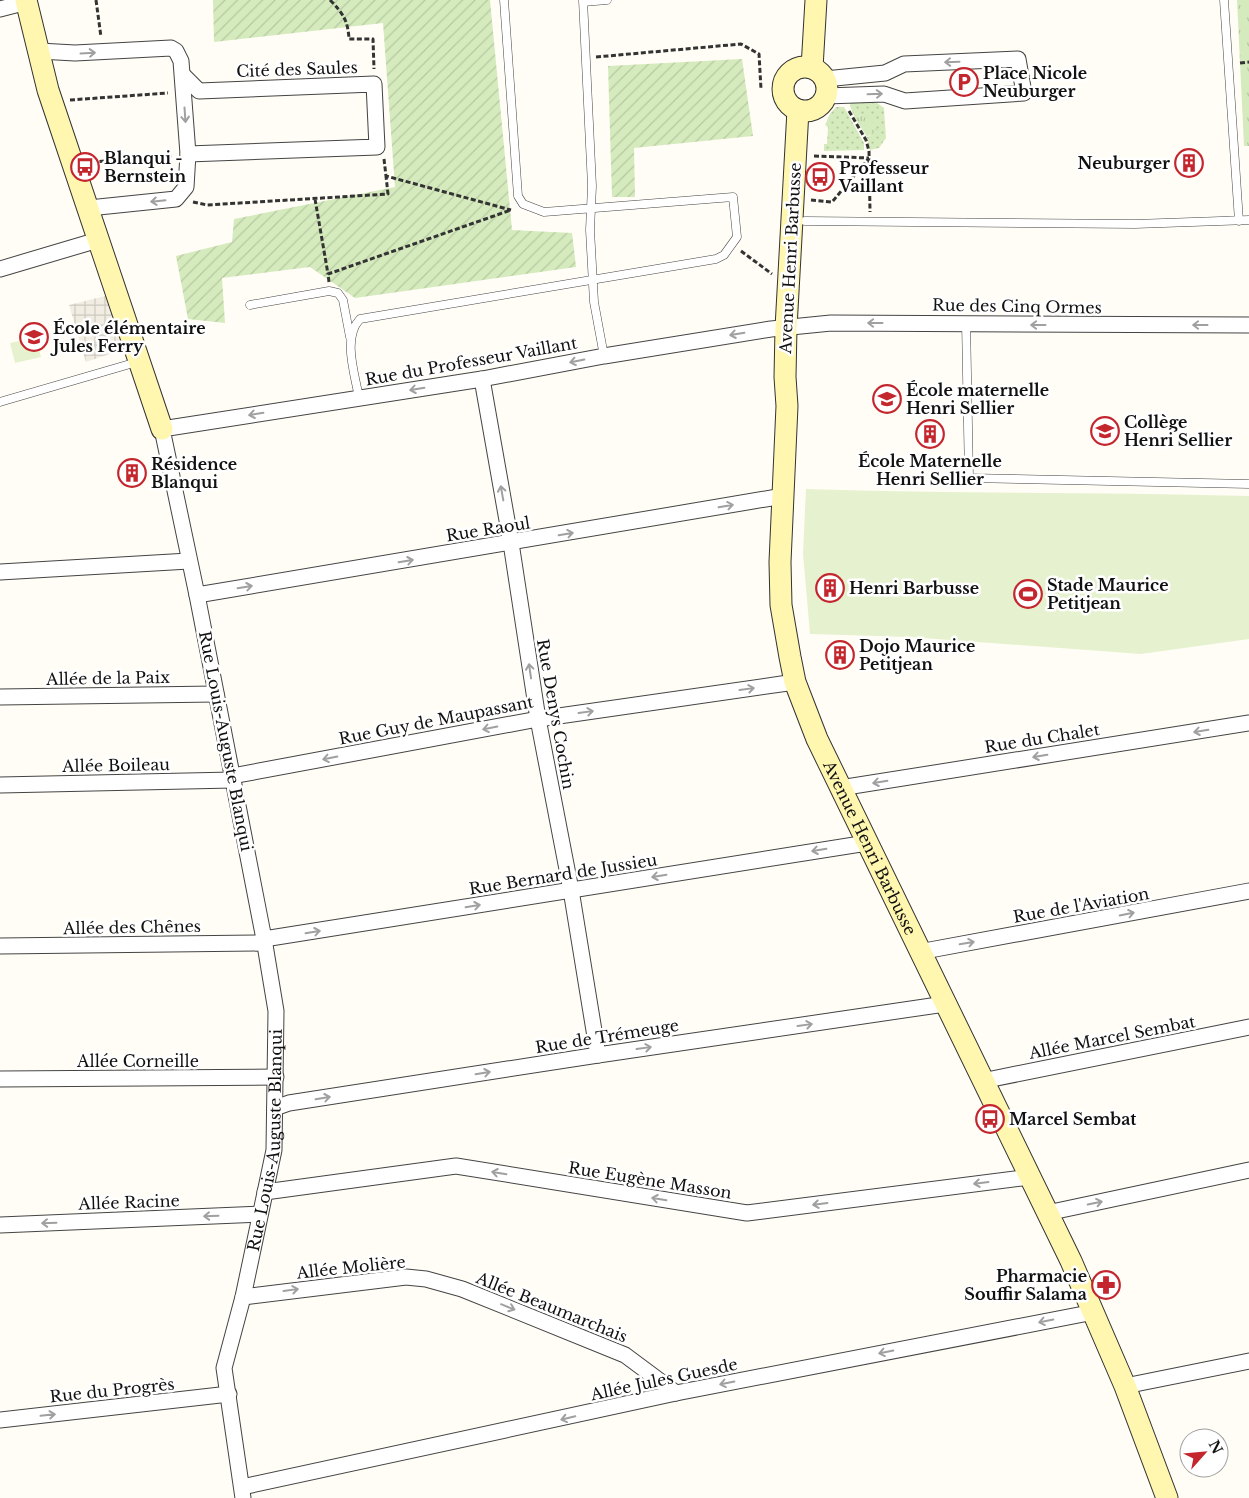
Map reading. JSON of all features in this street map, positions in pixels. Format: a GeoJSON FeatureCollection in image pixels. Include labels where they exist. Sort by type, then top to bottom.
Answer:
{"type":"FeatureCollection","features":[{"type":"Feature","properties":{"kind":"street","name":"Avenue Henri Barbusse"},"geometry":{"type":"LineString","coordinates":[[793,328],[805,221],[808,156],[817,89],[802,0]]}},
{"type":"Feature","properties":{"kind":"street","name":"Avenue Henri Barbusse"},"geometry":{"type":"LineString","coordinates":[[816,0],[817,89],[793,328],[795,378],[787,406],[780,562],[781,605],[795,682],[816,739],[1071,1261],[1094,1312],[1125,1386],[1156,1470],[1161,1497]]}},
{"type":"Feature","properties":{"kind":"street"},"geometry":{"type":"LineString","coordinates":[[0,9],[27,1]]}},
{"type":"Feature","properties":{"kind":"street","name":"Rue Louis-Auguste Blanqui"},"geometry":{"type":"LineString","coordinates":[[27,1],[53,102],[162,429],[197,594],[265,941],[276,1011],[274,1150],[243,1297],[224,1368],[243,1492]]}},
{"type":"Feature","properties":{"kind":"street"},"geometry":{"type":"LineString","coordinates":[[39,51],[75,54],[171,48],[176,51],[181,61],[184,76],[188,154],[186,187],[176,199],[89,208]]}},
{"type":"Feature","properties":{"kind":"street"},"geometry":{"type":"LineString","coordinates":[[1018,59],[1024,93],[905,101],[884,94],[817,89],[885,73],[904,64],[1018,59]]}},
{"type":"Feature","properties":{"kind":"street","name":"Cité des Saules"},"geometry":{"type":"LineString","coordinates":[[184,76],[199,91],[374,84],[377,147]]}},
{"type":"Feature","properties":{"kind":"street"},"geometry":{"type":"LineString","coordinates":[[188,154],[377,147]]}},
{"type":"Feature","properties":{"kind":"street"},"geometry":{"type":"LineString","coordinates":[[0,269],[98,240]]}},
{"type":"Feature","properties":{"kind":"street","name":"Rue des Cinq Ormes"},"geometry":{"type":"LineString","coordinates":[[793,328],[831,323],[966,322],[983,325],[1249,325]]}},
{"type":"Feature","properties":{"kind":"street","name":"Rue du Professeur Vaillant"},"geometry":{"type":"LineString","coordinates":[[162,429],[482,379],[604,356],[793,328]]}},
{"type":"Feature","properties":{"kind":"street","name":"Rue Denys Cochin"},"geometry":{"type":"LineString","coordinates":[[482,379],[512,543],[538,719],[571,890],[598,1055]]}},
{"type":"Feature","properties":{"kind":"street","name":"Rue Raoul"},"geometry":{"type":"LineString","coordinates":[[197,594],[512,543],[783,496]]}},
{"type":"Feature","properties":{"kind":"street"},"geometry":{"type":"LineString","coordinates":[[0,572],[189,561]]}},
{"type":"Feature","properties":{"kind":"street","name":"Rue Guy de Maupassant"},"geometry":{"type":"LineString","coordinates":[[233,778],[538,719],[795,682]]}},
{"type":"Feature","properties":{"kind":"street","name":"Allée de la Paix"},"geometry":{"type":"LineString","coordinates":[[0,697],[216,694]]}},
{"type":"Feature","properties":{"kind":"street","name":"Rue du Chalet"},"geometry":{"type":"LineString","coordinates":[[840,788],[1249,723]]}},
{"type":"Feature","properties":{"kind":"street","name":"Allée Boileau"},"geometry":{"type":"LineString","coordinates":[[0,785],[233,778]]}},
{"type":"Feature","properties":{"kind":"street","name":"Rue Bernard de Jussieu"},"geometry":{"type":"LineString","coordinates":[[265,941],[867,843]]}},
{"type":"Feature","properties":{"kind":"street","name":"Rue de l'Aviation"},"geometry":{"type":"LineString","coordinates":[[919,952],[1249,891]]}},
{"type":"Feature","properties":{"kind":"street","name":"Allée des Chênes"},"geometry":{"type":"LineString","coordinates":[[0,946],[265,941]]}},
{"type":"Feature","properties":{"kind":"street","name":"Rue de Trémeuge"},"geometry":{"type":"LineString","coordinates":[[275,1108],[289,1103],[598,1055],[945,1004]]}},
{"type":"Feature","properties":{"kind":"street","name":"Allée Marcel Sembat"},"geometry":{"type":"LineString","coordinates":[[982,1080],[1249,1027]]}},
{"type":"Feature","properties":{"kind":"street","name":"Allée Corneille"},"geometry":{"type":"LineString","coordinates":[[0,1079],[276,1077]]}},
{"type":"Feature","properties":{"kind":"street","name":"Rue Eugène Masson"},"geometry":{"type":"LineString","coordinates":[[265,1192],[456,1166],[747,1213],[1030,1177]]}},
{"type":"Feature","properties":{"kind":"street"},"geometry":{"type":"LineString","coordinates":[[1047,1213],[1249,1170]]}},
{"type":"Feature","properties":{"kind":"street","name":"Allée Racine"},"geometry":{"type":"LineString","coordinates":[[0,1225],[260,1214]]}},
{"type":"Feature","properties":{"kind":"street","name":"Allée Molière"},"geometry":{"type":"LineString","coordinates":[[243,1297],[406,1277],[426,1279],[462,1289]]}},
{"type":"Feature","properties":{"kind":"street","name":"Allée Beaumarchais"},"geometry":{"type":"LineString","coordinates":[[462,1289],[625,1355],[676,1393]]}},
{"type":"Feature","properties":{"kind":"street","name":"Allée Jules Guesde"},"geometry":{"type":"LineString","coordinates":[[243,1492],[676,1393],[1094,1312]]}},
{"type":"Feature","properties":{"kind":"street"},"geometry":{"type":"LineString","coordinates":[[1125,1386],[1249,1361]]}},
{"type":"Feature","properties":{"kind":"street","name":"Rue du Progrès"},"geometry":{"type":"LineString","coordinates":[[0,1420],[229,1394]]}},
{"type":"Feature","properties":{"kind":"lane"},"geometry":{"type":"LineString","coordinates":[[351,342],[355,325],[368,316],[716,259],[724,255],[737,237],[733,197],[544,212],[523,204],[518,196],[504,0]]}},
{"type":"Feature","properties":{"kind":"lane"},"geometry":{"type":"LineString","coordinates":[[604,356],[594,302],[583,1],[607,0]]}},
{"type":"Feature","properties":{"kind":"lane"},"geometry":{"type":"LineString","coordinates":[[1224,0],[1239,221]]}},
{"type":"Feature","properties":{"kind":"lane"},"geometry":{"type":"LineString","coordinates":[[805,221],[1135,224],[1249,220]]}},
{"type":"Feature","properties":{"kind":"lane"},"geometry":{"type":"LineString","coordinates":[[250,305],[331,292],[338,293],[343,300],[359,398]]}},
{"type":"Feature","properties":{"kind":"lane"},"geometry":{"type":"LineString","coordinates":[[966,322],[969,478],[1249,484]]}},
{"type":"Feature","properties":{"kind":"lane"},"geometry":{"type":"LineString","coordinates":[[0,402],[139,361]]}},
{"type":"Feature","properties":{"kind":"path"},"geometry":{"type":"LineString","coordinates":[[96,0],[103,52]]}},
{"type":"Feature","properties":{"kind":"path"},"geometry":{"type":"LineString","coordinates":[[330,0],[344,14],[348,25],[349,39],[372,39],[374,84]]}},
{"type":"Feature","properties":{"kind":"path"},"geometry":{"type":"LineString","coordinates":[[586,58],[742,44],[758,54],[761,89]]}},
{"type":"Feature","properties":{"kind":"path"},"geometry":{"type":"LineString","coordinates":[[817,89],[851,118],[866,140],[869,158],[871,222]]}},
{"type":"Feature","properties":{"kind":"path"},"geometry":{"type":"LineString","coordinates":[[53,102],[184,92]]}},
{"type":"Feature","properties":{"kind":"path"},"geometry":{"type":"LineString","coordinates":[[176,199],[207,205],[388,194],[383,147],[377,147]]}},
{"type":"Feature","properties":{"kind":"path"},"geometry":{"type":"LineString","coordinates":[[74,163],[188,154]]}},
{"type":"Feature","properties":{"kind":"path"},"geometry":{"type":"LineString","coordinates":[[808,156],[869,158]]}},
{"type":"Feature","properties":{"kind":"path"},"geometry":{"type":"LineString","coordinates":[[806,200],[832,202],[869,158]]}},
{"type":"Feature","properties":{"kind":"path"},"geometry":{"type":"LineString","coordinates":[[386,176],[511,210]]}},
{"type":"Feature","properties":{"kind":"path"},"geometry":{"type":"LineString","coordinates":[[315,199],[331,292]]}},
{"type":"Feature","properties":{"kind":"path"},"geometry":{"type":"LineString","coordinates":[[328,274],[511,210],[523,204]]}},
{"type":"Feature","properties":{"kind":"path"},"geometry":{"type":"LineString","coordinates":[[732,245],[777,279]]}},
{"type":"Feature","properties":{"kind":"green space"},"geometry":{"type":"Polygon","coordinates":[[[213,0],[490,0],[512,230],[572,233],[576,267],[355,298],[310,267],[222,278],[225,323],[188,319],[176,256],[232,242],[234,219],[395,187],[383,23],[214,42],[213,0]]]}},
{"type":"Feature","properties":{"kind":"green space"},"geometry":{"type":"Polygon","coordinates":[[[1237,0],[1249,0],[1249,146],[1244,146],[1237,0]]]}},
{"type":"Feature","properties":{"kind":"green space"},"geometry":{"type":"Polygon","coordinates":[[[742,59],[753,136],[634,148],[635,197],[612,197],[608,66],[742,59]]]}},
{"type":"Feature","properties":{"kind":"green space"},"geometry":{"type":"Polygon","coordinates":[[[873,100],[884,108],[886,138],[879,148],[870,150],[867,137],[870,136],[861,115],[855,118],[850,106],[851,101],[873,100]]]}},
{"type":"Feature","properties":{"kind":"green space"},"geometry":{"type":"Polygon","coordinates":[[[836,107],[844,107],[864,143],[864,150],[824,151],[824,144],[827,144],[828,127],[825,125],[836,107]]]}},
{"type":"Feature","properties":{"kind":"green space"},"geometry":{"type":"Polygon","coordinates":[[[864,114],[872,119],[877,129],[867,137],[855,118],[864,114]]]}},
{"type":"Feature","properties":{"kind":"green space"},"geometry":{"type":"Polygon","coordinates":[[[36,337],[41,357],[15,363],[10,343],[36,337]]]}},
{"type":"Feature","properties":{"kind":"green space","name":"Stade Maurice Petitjean"},"geometry":{"type":"Polygon","coordinates":[[[806,489],[1249,496],[1249,639],[1141,654],[909,637],[810,634],[803,554],[806,489]]]}},
{"type":"Feature","properties":{"kind":"shaded area"},"geometry":{"type":"Polygon","coordinates":[[[109,295],[127,348],[86,362],[69,305],[109,295]]]}},
{"type":"Feature","properties":{"kind":"place","name":"Place Nicole Neuburger"},"geometry":{"type":"Point","coordinates":[964,82]}},
{"type":"Feature","properties":{"kind":"place","name":"Neuburger"},"geometry":{"type":"Point","coordinates":[1189,163]}},
{"type":"Feature","properties":{"kind":"place","name":"Blanqui - Bernstein"},"geometry":{"type":"Point","coordinates":[85,167]}},
{"type":"Feature","properties":{"kind":"place","name":"Professeur Vaillant"},"geometry":{"type":"Point","coordinates":[820,177]}},
{"type":"Feature","properties":{"kind":"place","name":"École élémentaire Jules Ferry"},"geometry":{"type":"Point","coordinates":[34,337]}},
{"type":"Feature","properties":{"kind":"place","name":"École maternelle Henri Sellier"},"geometry":{"type":"Point","coordinates":[887,399]}},
{"type":"Feature","properties":{"kind":"place","name":"Collège Henri Sellier"},"geometry":{"type":"Point","coordinates":[1105,431]}},
{"type":"Feature","properties":{"kind":"place","name":"École Maternelle Henri Sellier"},"geometry":{"type":"Point","coordinates":[930,434]}},
{"type":"Feature","properties":{"kind":"place","name":"Résidence Blanqui"},"geometry":{"type":"Point","coordinates":[132,473]}},
{"type":"Feature","properties":{"kind":"place","name":"Henri Barbusse"},"geometry":{"type":"Point","coordinates":[830,588]}},
{"type":"Feature","properties":{"kind":"place","name":"Stade Maurice Petitjean"},"geometry":{"type":"Point","coordinates":[1028,594]}},
{"type":"Feature","properties":{"kind":"place","name":"Dojo Maurice Petitjean"},"geometry":{"type":"Point","coordinates":[840,655]}},
{"type":"Feature","properties":{"kind":"place","name":"Marcel Sembat"},"geometry":{"type":"Point","coordinates":[990,1119]}},
{"type":"Feature","properties":{"kind":"place","name":"Pharmacie Souffir Salama"},"geometry":{"type":"Point","coordinates":[1106,1285]}}]}
